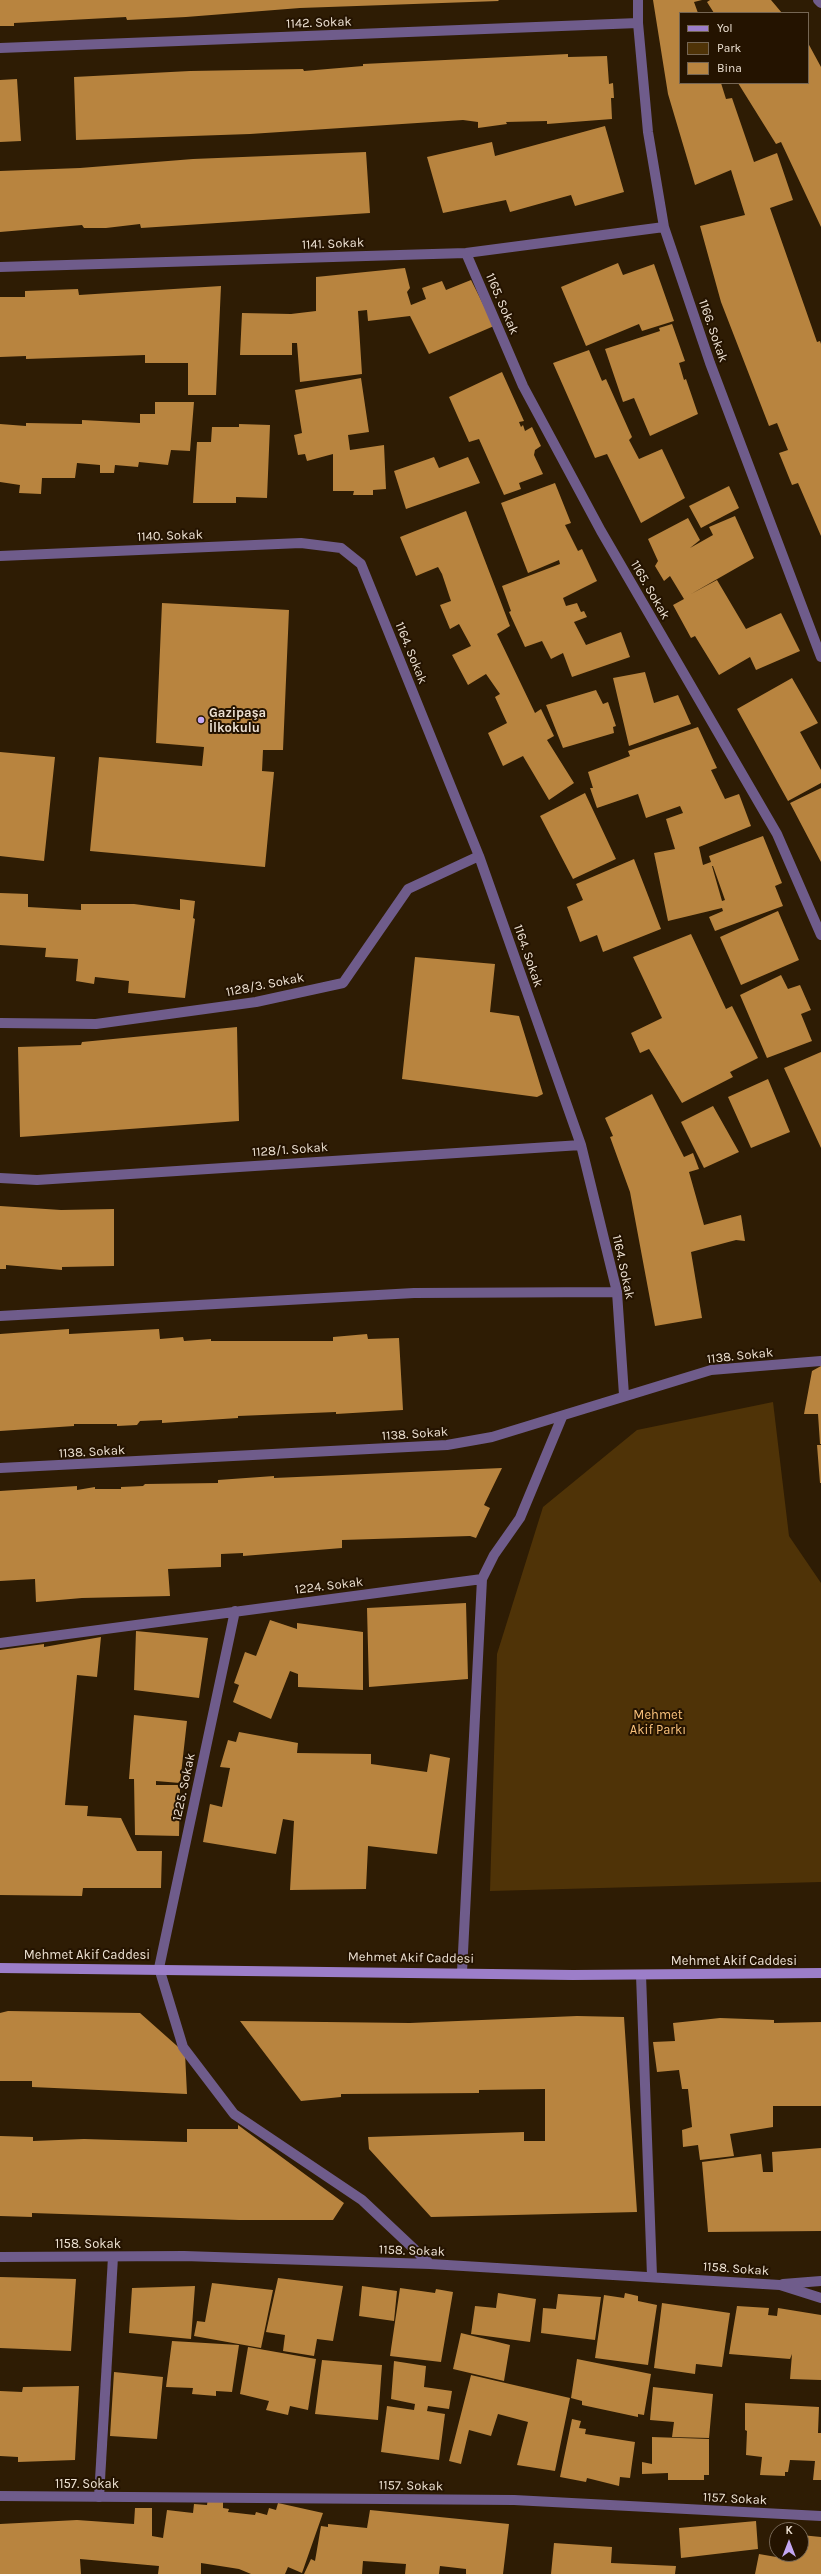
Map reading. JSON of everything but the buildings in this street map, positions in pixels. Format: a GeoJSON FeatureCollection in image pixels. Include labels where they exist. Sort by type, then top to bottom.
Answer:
{"type":"FeatureCollection","features":[{"type":"Feature","properties":{"kind":"main road","name":"Mehmet Akif Caddesi"},"geometry":{"type":"LineString","coordinates":[[0,1968],[159,1968],[641,1975],[821,1973]]}},
{"type":"Feature","properties":{"kind":"street","name":"1166. Sokak"},"geometry":{"type":"LineString","coordinates":[[638,0],[638,23],[648,132],[664,227],[710,363],[821,657]]}},
{"type":"Feature","properties":{"kind":"street"},"geometry":{"type":"LineString","coordinates":[[818,0],[821,3]]}},
{"type":"Feature","properties":{"kind":"street","name":"1142. Sokak"},"geometry":{"type":"LineString","coordinates":[[0,48],[638,23]]}},
{"type":"Feature","properties":{"kind":"street","name":"1141. Sokak"},"geometry":{"type":"LineString","coordinates":[[0,267],[466,253],[664,227]]}},
{"type":"Feature","properties":{"kind":"street","name":"1165. Sokak"},"geometry":{"type":"LineString","coordinates":[[466,253],[523,386],[601,531],[777,834],[821,935]]}},
{"type":"Feature","properties":{"kind":"street","name":"1140. Sokak"},"geometry":{"type":"LineString","coordinates":[[0,556],[301,544],[341,548]]}},
{"type":"Feature","properties":{"kind":"street","name":"1164. Sokak"},"geometry":{"type":"LineString","coordinates":[[341,548],[361,564],[479,856],[581,1145],[617,1292],[624,1395]]}},
{"type":"Feature","properties":{"kind":"street","name":"1128/3. Sokak"},"geometry":{"type":"LineString","coordinates":[[0,1023],[96,1024],[256,1002],[343,983],[408,889],[479,856]]}},
{"type":"Feature","properties":{"kind":"street","name":"1128/1. Sokak"},"geometry":{"type":"LineString","coordinates":[[0,1178],[37,1180],[581,1145]]}},
{"type":"Feature","properties":{"kind":"street"},"geometry":{"type":"LineString","coordinates":[[0,1316],[414,1293],[617,1292]]}},
{"type":"Feature","properties":{"kind":"street","name":"1138. Sokak"},"geometry":{"type":"LineString","coordinates":[[0,1468],[447,1445],[492,1437],[562,1417],[624,1395],[712,1370],[821,1361]]}},
{"type":"Feature","properties":{"kind":"street"},"geometry":{"type":"LineString","coordinates":[[462,1972],[482,1579],[494,1555],[520,1518],[562,1417]]}},
{"type":"Feature","properties":{"kind":"street","name":"1224. Sokak"},"geometry":{"type":"LineString","coordinates":[[0,1643],[482,1579]]}},
{"type":"Feature","properties":{"kind":"street","name":"1225. Sokak"},"geometry":{"type":"LineString","coordinates":[[159,1968],[235,1612]]}},
{"type":"Feature","properties":{"kind":"street"},"geometry":{"type":"LineString","coordinates":[[159,1968],[183,2047],[234,2114],[362,2200],[430,2264]]}},
{"type":"Feature","properties":{"kind":"street"},"geometry":{"type":"LineString","coordinates":[[641,1975],[652,2276]]}},
{"type":"Feature","properties":{"kind":"street","name":"1158. Sokak"},"geometry":{"type":"LineString","coordinates":[[0,2258],[184,2256],[430,2264],[652,2276],[780,2285],[821,2298]]}},
{"type":"Feature","properties":{"kind":"street"},"geometry":{"type":"LineString","coordinates":[[99,2497],[112,2257]]}},
{"type":"Feature","properties":{"kind":"street"},"geometry":{"type":"LineString","coordinates":[[780,2285],[821,2280]]}},
{"type":"Feature","properties":{"kind":"street","name":"1157. Sokak"},"geometry":{"type":"LineString","coordinates":[[0,2496],[514,2500],[821,2516]]}},
{"type":"Feature","properties":{"kind":"green space","name":"Mehmet Akif Parkı"},"geometry":{"type":"Polygon","coordinates":[[[773,1402],[789,1536],[821,1583],[821,1882],[490,1891],[497,1654],[543,1507],[637,1430],[773,1402]]]}},
{"type":"Feature","properties":{"kind":"place","name":"Gazipaşa İlkokulu"},"geometry":{"type":"Point","coordinates":[201,720]}}]}
